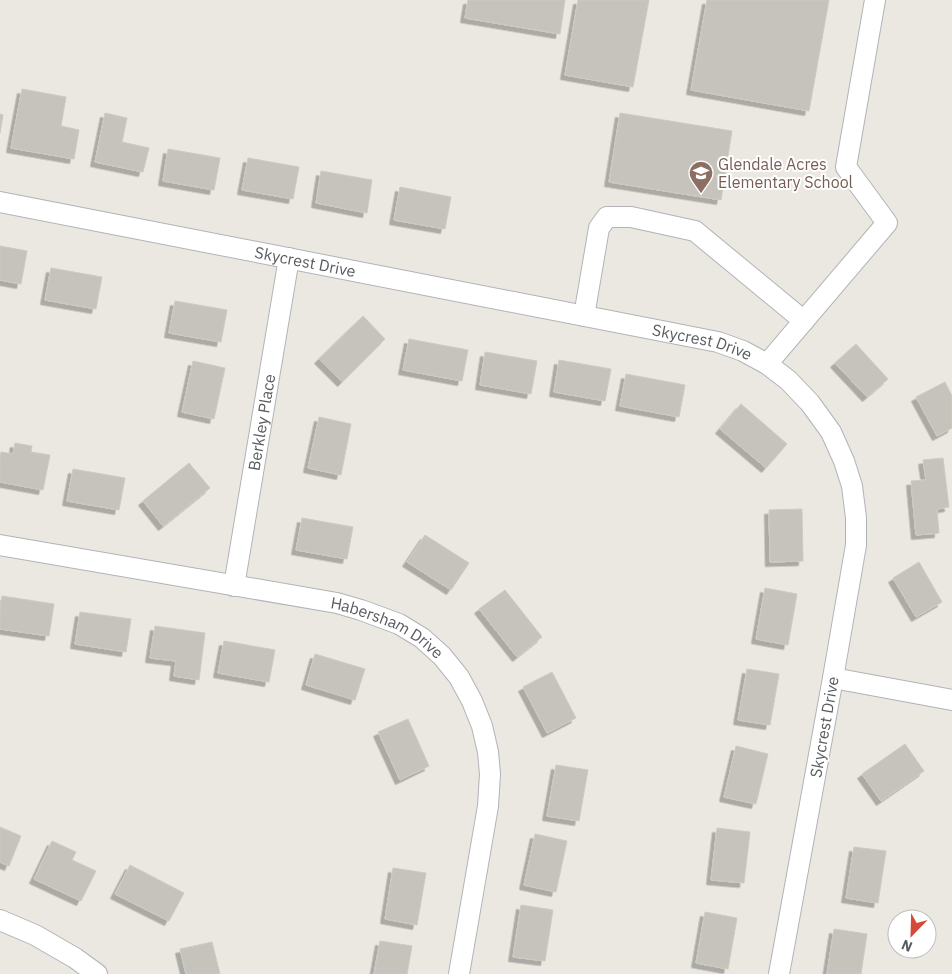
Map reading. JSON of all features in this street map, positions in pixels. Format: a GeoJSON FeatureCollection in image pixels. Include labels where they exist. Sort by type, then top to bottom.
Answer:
{"type":"FeatureCollection","features":[{"type":"Feature","properties":{"kind":"street"},"geometry":{"type":"LineString","coordinates":[[767,364],[887,223],[846,166],[875,0]]}},
{"type":"Feature","properties":{"kind":"street","name":"Skycrest Drive"},"geometry":{"type":"LineString","coordinates":[[0,202],[718,342],[743,351],[767,364],[788,380],[810,403],[831,432],[844,461],[852,486],[856,518],[856,545],[779,974]]}},
{"type":"Feature","properties":{"kind":"street"},"geometry":{"type":"LineString","coordinates":[[584,316],[599,228],[607,217],[631,217],[694,231],[804,321]]}},
{"type":"Feature","properties":{"kind":"street","name":"Berkley Place"},"geometry":{"type":"LineString","coordinates":[[234,586],[289,258]]}},
{"type":"Feature","properties":{"kind":"street","name":"Habersham Drive"},"geometry":{"type":"LineString","coordinates":[[0,545],[336,602],[399,624],[422,638],[436,650],[459,677],[472,700],[482,726],[488,752],[490,774],[488,806],[459,974]]}},
{"type":"Feature","properties":{"kind":"street"},"geometry":{"type":"LineString","coordinates":[[833,678],[952,700]]}},
{"type":"Feature","properties":{"kind":"street"},"geometry":{"type":"LineString","coordinates":[[0,920],[36,935],[97,974]]}},
{"type":"Feature","properties":{"kind":"building"},"geometry":{"type":"Polygon","coordinates":[[[468,0],[565,0],[560,34],[465,18],[468,0]]]}},
{"type":"Feature","properties":{"kind":"building"},"geometry":{"type":"Polygon","coordinates":[[[578,0],[649,0],[633,87],[565,75],[578,0]]]}},
{"type":"Feature","properties":{"kind":"building"},"geometry":{"type":"Polygon","coordinates":[[[707,0],[829,0],[809,111],[691,90],[707,0]]]}},
{"type":"Feature","properties":{"kind":"building"},"geometry":{"type":"Polygon","coordinates":[[[22,89],[66,97],[61,126],[79,130],[74,159],[11,148],[22,89]]]}},
{"type":"Feature","properties":{"kind":"building"},"geometry":{"type":"Polygon","coordinates":[[[105,113],[127,118],[122,142],[149,148],[143,172],[95,162],[105,113]]]}},
{"type":"Feature","properties":{"kind":"building"},"geometry":{"type":"Polygon","coordinates":[[[620,113],[732,131],[721,200],[609,182],[620,113]]]}},
{"type":"Feature","properties":{"kind":"building"},"geometry":{"type":"Polygon","coordinates":[[[0,114],[3,115],[0,133],[0,114]]]}},
{"type":"Feature","properties":{"kind":"building"},"geometry":{"type":"Polygon","coordinates":[[[168,149],[220,158],[214,190],[163,181],[168,149]]]}},
{"type":"Feature","properties":{"kind":"building"},"geometry":{"type":"Polygon","coordinates":[[[248,158],[299,167],[293,199],[242,190],[248,158]]]}},
{"type":"Feature","properties":{"kind":"building"},"geometry":{"type":"Polygon","coordinates":[[[321,171],[372,180],[367,213],[316,203],[321,171]]]}},
{"type":"Feature","properties":{"kind":"building"},"geometry":{"type":"Polygon","coordinates":[[[400,187],[451,197],[445,229],[394,220],[400,187]]]}},
{"type":"Feature","properties":{"kind":"building"},"geometry":{"type":"Polygon","coordinates":[[[0,246],[27,251],[21,284],[0,280],[0,246]]]}},
{"type":"Feature","properties":{"kind":"building"},"geometry":{"type":"Polygon","coordinates":[[[51,268],[102,277],[96,309],[45,300],[51,268]]]}},
{"type":"Feature","properties":{"kind":"building"},"geometry":{"type":"Polygon","coordinates":[[[175,301],[227,310],[221,342],[169,333],[175,301]]]}},
{"type":"Feature","properties":{"kind":"building"},"geometry":{"type":"Polygon","coordinates":[[[363,316],[385,339],[342,382],[319,359],[363,316]]]}},
{"type":"Feature","properties":{"kind":"building"},"geometry":{"type":"Polygon","coordinates":[[[409,339],[468,350],[462,381],[403,370],[409,339]]]}},
{"type":"Feature","properties":{"kind":"building"},"geometry":{"type":"Polygon","coordinates":[[[856,344],[888,379],[867,397],[835,363],[856,344]]]}},
{"type":"Feature","properties":{"kind":"building"},"geometry":{"type":"Polygon","coordinates":[[[485,352],[537,361],[531,394],[480,385],[485,352]]]}},
{"type":"Feature","properties":{"kind":"building"},"geometry":{"type":"Polygon","coordinates":[[[559,360],[611,369],[605,401],[554,392],[559,360]]]}},
{"type":"Feature","properties":{"kind":"building"},"geometry":{"type":"Polygon","coordinates":[[[193,361],[225,368],[214,419],[182,412],[193,361]]]}},
{"type":"Feature","properties":{"kind":"building"},"geometry":{"type":"Polygon","coordinates":[[[626,374],[685,385],[679,417],[620,406],[626,374]]]}},
{"type":"Feature","properties":{"kind":"building"},"geometry":{"type":"Polygon","coordinates":[[[945,382],[952,396],[952,428],[937,436],[916,397],[945,382]]]}},
{"type":"Feature","properties":{"kind":"building"},"geometry":{"type":"Polygon","coordinates":[[[741,404],[787,444],[766,468],[720,429],[741,404]]]}},
{"type":"Feature","properties":{"kind":"building"},"geometry":{"type":"Polygon","coordinates":[[[319,417],[351,424],[341,475],[308,468],[319,417]]]}},
{"type":"Feature","properties":{"kind":"building"},"geometry":{"type":"Polygon","coordinates":[[[15,443],[32,446],[31,452],[50,455],[43,490],[0,482],[1,452],[13,454],[15,443]]]}},
{"type":"Feature","properties":{"kind":"building"},"geometry":{"type":"Polygon","coordinates":[[[943,458],[949,507],[937,509],[939,533],[916,535],[911,481],[926,480],[923,460],[943,458]]]}},
{"type":"Feature","properties":{"kind":"building"},"geometry":{"type":"Polygon","coordinates":[[[189,463],[210,488],[163,526],[143,501],[189,463]]]}},
{"type":"Feature","properties":{"kind":"building"},"geometry":{"type":"Polygon","coordinates":[[[73,469],[125,478],[119,510],[67,501],[73,469]]]}},
{"type":"Feature","properties":{"kind":"building"},"geometry":{"type":"Polygon","coordinates":[[[802,509],[803,561],[770,562],[769,510],[802,509]]]}},
{"type":"Feature","properties":{"kind":"building"},"geometry":{"type":"Polygon","coordinates":[[[302,518],[353,527],[347,559],[296,550],[302,518]]]}},
{"type":"Feature","properties":{"kind":"building"},"geometry":{"type":"Polygon","coordinates":[[[425,535],[469,563],[451,590],[407,562],[425,535]]]}},
{"type":"Feature","properties":{"kind":"building"},"geometry":{"type":"Polygon","coordinates":[[[919,562],[942,602],[916,617],[893,578],[919,562]]]}},
{"type":"Feature","properties":{"kind":"building"},"geometry":{"type":"Polygon","coordinates":[[[765,588],[797,594],[788,645],[756,639],[765,588]]]}},
{"type":"Feature","properties":{"kind":"building"},"geometry":{"type":"Polygon","coordinates":[[[505,590],[542,637],[517,657],[479,609],[505,590]]]}},
{"type":"Feature","properties":{"kind":"building"},"geometry":{"type":"Polygon","coordinates":[[[2,596],[54,604],[49,636],[0,629],[2,596]]]}},
{"type":"Feature","properties":{"kind":"building"},"geometry":{"type":"Polygon","coordinates":[[[80,612],[131,619],[126,652],[75,644],[80,612]]]}},
{"type":"Feature","properties":{"kind":"building"},"geometry":{"type":"Polygon","coordinates":[[[155,626],[205,633],[199,680],[174,676],[176,661],[150,658],[155,626]]]}},
{"type":"Feature","properties":{"kind":"building"},"geometry":{"type":"Polygon","coordinates":[[[224,641],[275,650],[269,682],[218,673],[224,641]]]}},
{"type":"Feature","properties":{"kind":"building"},"geometry":{"type":"Polygon","coordinates":[[[315,654],[365,669],[355,700],[306,685],[315,654]]]}},
{"type":"Feature","properties":{"kind":"building"},"geometry":{"type":"Polygon","coordinates":[[[747,669],[779,674],[770,725],[738,720],[747,669]]]}},
{"type":"Feature","properties":{"kind":"building"},"geometry":{"type":"Polygon","coordinates":[[[552,672],[576,718],[547,733],[523,687],[552,672]]]}},
{"type":"Feature","properties":{"kind":"building"},"geometry":{"type":"Polygon","coordinates":[[[408,719],[429,766],[400,780],[378,732],[408,719]]]}},
{"type":"Feature","properties":{"kind":"building"},"geometry":{"type":"Polygon","coordinates":[[[905,744],[924,771],[881,801],[862,774],[905,744]]]}},
{"type":"Feature","properties":{"kind":"building"},"geometry":{"type":"Polygon","coordinates":[[[736,746],[768,754],[756,804],[724,797],[736,746]]]}},
{"type":"Feature","properties":{"kind":"building"},"geometry":{"type":"Polygon","coordinates":[[[556,765],[588,770],[579,821],[547,816],[556,765]]]}},
{"type":"Feature","properties":{"kind":"building"},"geometry":{"type":"Polygon","coordinates":[[[0,827],[21,836],[9,866],[0,862],[0,827]]]}},
{"type":"Feature","properties":{"kind":"building"},"geometry":{"type":"Polygon","coordinates":[[[717,828],[750,832],[744,883],[711,880],[717,828]]]}},
{"type":"Feature","properties":{"kind":"building"},"geometry":{"type":"Polygon","coordinates":[[[535,834],[567,841],[556,892],[524,885],[535,834]]]}},
{"type":"Feature","properties":{"kind":"building"},"geometry":{"type":"Polygon","coordinates":[[[52,841],[76,852],[72,860],[96,871],[81,901],[34,879],[52,841]]]}},
{"type":"Feature","properties":{"kind":"building"},"geometry":{"type":"Polygon","coordinates":[[[854,847],[886,851],[878,903],[846,898],[854,847]]]}},
{"type":"Feature","properties":{"kind":"building"},"geometry":{"type":"Polygon","coordinates":[[[130,865],[184,893],[169,921],[115,894],[130,865]]]}},
{"type":"Feature","properties":{"kind":"building"},"geometry":{"type":"Polygon","coordinates":[[[393,868],[426,873],[417,925],[385,919],[393,868]]]}},
{"type":"Feature","properties":{"kind":"building"},"geometry":{"type":"Polygon","coordinates":[[[521,905],[553,910],[545,961],[513,957],[521,905]]]}},
{"type":"Feature","properties":{"kind":"building"},"geometry":{"type":"Polygon","coordinates":[[[705,912],[737,918],[728,969],[696,963],[705,912]]]}},
{"type":"Feature","properties":{"kind":"building"},"geometry":{"type":"Polygon","coordinates":[[[834,929],[867,934],[861,974],[827,974],[834,929]]]}},
{"type":"Feature","properties":{"kind":"building"},"geometry":{"type":"Polygon","coordinates":[[[380,941],[412,946],[407,974],[374,974],[380,941]]]}},
{"type":"Feature","properties":{"kind":"building"},"geometry":{"type":"Polygon","coordinates":[[[212,942],[220,974],[186,974],[180,949],[212,942]]]}},
{"type":"Feature","properties":{"kind":"place","name":"Glendale Acres Elementary School"},"geometry":{"type":"Point","coordinates":[701,194]}}]}
